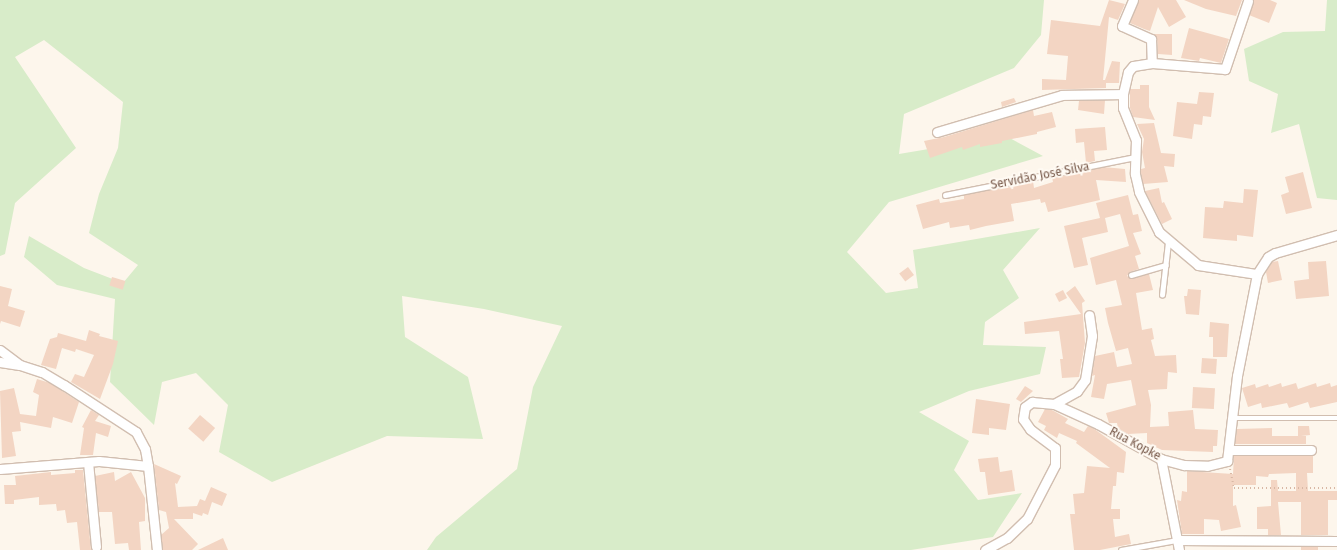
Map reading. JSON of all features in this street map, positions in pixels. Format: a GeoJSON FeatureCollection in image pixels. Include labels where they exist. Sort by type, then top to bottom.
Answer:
{"type":"FeatureCollection","features":[{"type":"Feature","properties":{"kind":"street"},"geometry":{"type":"LineString","coordinates":[[1132,0],[1122,26],[1151,39],[1152,63]]}},
{"type":"Feature","properties":{"kind":"street"},"geometry":{"type":"LineString","coordinates":[[1248,1],[1226,64],[1226,69],[1152,63],[1131,68],[1123,94],[1124,115],[1136,140],[1135,174],[1144,207],[1152,223],[1168,242],[1198,264],[1257,274]]}},
{"type":"Feature","properties":{"kind":"street"},"geometry":{"type":"LineString","coordinates":[[937,132],[1062,95],[1123,94]]}},
{"type":"Feature","properties":{"kind":"street"},"geometry":{"type":"LineString","coordinates":[[1227,460],[1232,418],[1257,274],[1268,257],[1276,253],[1337,236]]}},
{"type":"Feature","properties":{"kind":"street"},"geometry":{"type":"LineString","coordinates":[[1054,404],[1077,391],[1086,380],[1092,342],[1089,315]]}},
{"type":"Feature","properties":{"kind":"street"},"geometry":{"type":"LineString","coordinates":[[0,350],[20,365]]}},
{"type":"Feature","properties":{"kind":"street"},"geometry":{"type":"LineString","coordinates":[[0,362],[20,365],[42,372],[136,432],[145,449],[157,550]]}},
{"type":"Feature","properties":{"kind":"street","name":"Rua Kopke"},"geometry":{"type":"LineString","coordinates":[[985,550],[1007,538],[1027,519],[1048,482],[1055,465],[1055,448],[1026,424],[1023,414],[1025,407],[1032,402],[1054,404],[1098,424],[1161,459],[1184,465],[1206,466],[1227,460]]}},
{"type":"Feature","properties":{"kind":"street"},"geometry":{"type":"LineString","coordinates":[[1229,450],[1311,450]]}},
{"type":"Feature","properties":{"kind":"street"},"geometry":{"type":"LineString","coordinates":[[1161,459],[1179,550]]}},
{"type":"Feature","properties":{"kind":"street"},"geometry":{"type":"LineString","coordinates":[[0,469],[88,462],[118,462],[148,466]]}},
{"type":"Feature","properties":{"kind":"street"},"geometry":{"type":"LineString","coordinates":[[88,462],[96,547]]}},
{"type":"Feature","properties":{"kind":"street"},"geometry":{"type":"LineString","coordinates":[[1178,540],[1337,541]]}},
{"type":"Feature","properties":{"kind":"lane","name":"Servidão José Silva"},"geometry":{"type":"LineString","coordinates":[[945,195],[1136,157]]}},
{"type":"Feature","properties":{"kind":"lane"},"geometry":{"type":"LineString","coordinates":[[1162,295],[1168,242]]}},
{"type":"Feature","properties":{"kind":"lane"},"geometry":{"type":"LineString","coordinates":[[1131,275],[1166,265]]}},
{"type":"Feature","properties":{"kind":"lane"},"geometry":{"type":"LineString","coordinates":[[1232,418],[1337,418]]}},
{"type":"Feature","properties":{"kind":"lane"},"geometry":{"type":"LineString","coordinates":[[1121,550],[1178,540]]}},
{"type":"Feature","properties":{"kind":"path"},"geometry":{"type":"LineString","coordinates":[[1227,460],[1233,476],[1234,488],[1337,488]]}},
{"type":"Feature","properties":{"kind":"green space"},"geometry":{"type":"Polygon","coordinates":[[[0,0],[1044,0],[1041,35],[1014,68],[904,114],[899,154],[1006,136],[1043,156],[889,202],[847,252],[886,293],[918,288],[913,250],[1040,228],[1003,270],[1019,298],[985,322],[983,345],[1046,347],[1040,374],[969,391],[919,412],[969,441],[954,470],[978,500],[1022,493],[993,537],[911,550],[427,550],[436,537],[517,469],[533,387],[562,326],[484,309],[402,296],[405,337],[468,377],[483,439],[387,436],[272,482],[219,452],[228,405],[196,373],[162,382],[154,425],[110,382],[115,299],[57,285],[24,257],[29,236],[84,268],[123,283],[138,265],[89,233],[99,194],[118,148],[123,102],[44,40],[15,57],[76,148],[15,203],[5,254],[0,256],[0,0]]]}},
{"type":"Feature","properties":{"kind":"green space"},"geometry":{"type":"Polygon","coordinates":[[[1327,0],[1337,0],[1337,200],[1317,198],[1299,124],[1271,133],[1278,94],[1249,81],[1244,49],[1283,32],[1325,31],[1327,0]]]}},
{"type":"Feature","properties":{"kind":"building"},"geometry":{"type":"Polygon","coordinates":[[[1109,0],[1125,4],[1118,20],[1109,17],[1103,80],[1105,80],[1112,61],[1120,62],[1119,83],[1106,83],[1106,88],[1042,90],[1042,79],[1066,80],[1068,56],[1047,54],[1051,20],[1100,26],[1109,0]]]}},
{"type":"Feature","properties":{"kind":"building"},"geometry":{"type":"Polygon","coordinates":[[[1139,0],[1176,0],[1186,17],[1169,27],[1158,7],[1150,31],[1144,29],[1130,23],[1139,0]]]}},
{"type":"Feature","properties":{"kind":"building"},"geometry":{"type":"Polygon","coordinates":[[[1184,0],[1242,0],[1236,16],[1206,9],[1184,0]]]}},
{"type":"Feature","properties":{"kind":"building"},"geometry":{"type":"Polygon","coordinates":[[[1254,0],[1270,0],[1277,3],[1269,23],[1249,15],[1254,0]]]}},
{"type":"Feature","properties":{"kind":"building"},"geometry":{"type":"Polygon","coordinates":[[[1189,28],[1229,39],[1221,63],[1200,58],[1199,61],[1181,58],[1189,28]]]}},
{"type":"Feature","properties":{"kind":"building"},"geometry":{"type":"Polygon","coordinates":[[[1154,34],[1172,34],[1172,55],[1158,54],[1157,38],[1154,34]]]}},
{"type":"Feature","properties":{"kind":"building"},"geometry":{"type":"Polygon","coordinates":[[[1140,85],[1149,85],[1149,107],[1155,120],[1133,117],[1130,108],[1130,89],[1140,89],[1140,85]]]}},
{"type":"Feature","properties":{"kind":"building"},"geometry":{"type":"Polygon","coordinates":[[[1199,92],[1214,93],[1211,117],[1203,116],[1202,125],[1194,124],[1192,139],[1173,136],[1177,102],[1197,104],[1199,92]]]}},
{"type":"Feature","properties":{"kind":"building"},"geometry":{"type":"Polygon","coordinates":[[[1014,98],[1016,102],[1002,107],[1001,102],[1014,98]]]}},
{"type":"Feature","properties":{"kind":"building"},"geometry":{"type":"Polygon","coordinates":[[[1105,100],[1104,114],[1078,110],[1079,101],[1105,100]]]}},
{"type":"Feature","properties":{"kind":"building"},"geometry":{"type":"Polygon","coordinates":[[[1033,110],[1034,116],[1052,112],[1056,127],[1037,132],[1037,134],[1002,141],[1002,143],[980,147],[980,144],[963,150],[962,147],[930,158],[924,141],[944,137],[1033,110]]]}},
{"type":"Feature","properties":{"kind":"building"},"geometry":{"type":"Polygon","coordinates":[[[1154,123],[1161,153],[1175,154],[1174,167],[1164,166],[1168,182],[1143,184],[1141,169],[1145,168],[1142,152],[1144,139],[1137,124],[1154,123]]]}},
{"type":"Feature","properties":{"kind":"building"},"geometry":{"type":"Polygon","coordinates":[[[1105,127],[1107,150],[1094,151],[1095,161],[1086,163],[1084,142],[1076,143],[1075,129],[1105,127]]]}},
{"type":"Feature","properties":{"kind":"building"},"geometry":{"type":"Polygon","coordinates":[[[1103,167],[1125,169],[1126,182],[1096,180],[1100,200],[1048,212],[1045,202],[1041,203],[1040,199],[1011,204],[1014,221],[970,230],[969,225],[950,228],[949,222],[923,229],[916,205],[939,199],[940,203],[964,199],[964,195],[1033,181],[1034,188],[1053,182],[1052,177],[1103,167]]]}},
{"type":"Feature","properties":{"kind":"building"},"geometry":{"type":"Polygon","coordinates":[[[1303,172],[1312,208],[1286,214],[1281,195],[1289,192],[1285,177],[1303,172]]]}},
{"type":"Feature","properties":{"kind":"building"},"geometry":{"type":"Polygon","coordinates":[[[1159,188],[1162,203],[1164,202],[1172,219],[1162,224],[1145,191],[1159,188]]]}},
{"type":"Feature","properties":{"kind":"building"},"geometry":{"type":"Polygon","coordinates":[[[1244,189],[1258,190],[1253,237],[1237,235],[1237,241],[1203,238],[1205,207],[1223,208],[1224,201],[1243,203],[1244,189]]]}},
{"type":"Feature","properties":{"kind":"building"},"geometry":{"type":"Polygon","coordinates":[[[1128,195],[1133,215],[1138,214],[1142,231],[1133,233],[1141,254],[1135,256],[1139,269],[1130,272],[1127,276],[1132,279],[1149,274],[1153,290],[1136,293],[1142,330],[1152,328],[1154,339],[1151,340],[1155,356],[1176,355],[1177,373],[1168,372],[1167,389],[1148,390],[1151,405],[1150,427],[1169,426],[1168,412],[1193,410],[1195,429],[1218,430],[1217,446],[1213,446],[1213,452],[1162,450],[1147,443],[1147,433],[1128,434],[1118,428],[1117,423],[1109,423],[1106,413],[1136,405],[1131,380],[1107,384],[1104,399],[1091,397],[1095,375],[1092,376],[1095,356],[1114,352],[1117,367],[1132,364],[1128,348],[1116,351],[1105,308],[1122,305],[1116,280],[1096,285],[1090,258],[1129,246],[1120,214],[1105,218],[1108,232],[1082,238],[1088,265],[1074,268],[1064,226],[1100,218],[1096,203],[1128,195]]]}},
{"type":"Feature","properties":{"kind":"building"},"geometry":{"type":"Polygon","coordinates":[[[1278,261],[1282,280],[1268,283],[1266,272],[1272,262],[1278,261]]]}},
{"type":"Feature","properties":{"kind":"building"},"geometry":{"type":"Polygon","coordinates":[[[1326,261],[1329,296],[1296,299],[1294,281],[1309,279],[1308,262],[1326,261]]]}},
{"type":"Feature","properties":{"kind":"building"},"geometry":{"type":"Polygon","coordinates":[[[908,267],[914,275],[905,282],[899,274],[908,267]]]}},
{"type":"Feature","properties":{"kind":"building"},"geometry":{"type":"Polygon","coordinates":[[[112,277],[125,281],[123,290],[109,286],[112,277]]]}},
{"type":"Feature","properties":{"kind":"building"},"geometry":{"type":"Polygon","coordinates":[[[0,286],[12,289],[8,306],[25,311],[20,327],[1,321],[0,324],[0,286]]]}},
{"type":"Feature","properties":{"kind":"building"},"geometry":{"type":"Polygon","coordinates":[[[1075,286],[1085,301],[1082,303],[1085,343],[1079,377],[1062,378],[1060,359],[1063,359],[1059,331],[1025,334],[1024,322],[1081,314],[1066,293],[1075,286]]]}},
{"type":"Feature","properties":{"kind":"building"},"geometry":{"type":"Polygon","coordinates":[[[1188,289],[1201,290],[1199,315],[1186,314],[1184,296],[1187,296],[1188,289]]]}},
{"type":"Feature","properties":{"kind":"building"},"geometry":{"type":"Polygon","coordinates":[[[1063,290],[1067,298],[1059,302],[1055,294],[1063,290]]]}},
{"type":"Feature","properties":{"kind":"building"},"geometry":{"type":"Polygon","coordinates":[[[1210,322],[1229,324],[1227,357],[1213,357],[1213,337],[1209,337],[1210,322]]]}},
{"type":"Feature","properties":{"kind":"building"},"geometry":{"type":"Polygon","coordinates":[[[89,330],[100,334],[99,336],[118,341],[113,364],[100,399],[71,382],[75,374],[84,377],[94,355],[76,349],[75,352],[62,348],[56,369],[41,365],[50,339],[57,337],[58,333],[86,341],[89,330]]]}},
{"type":"Feature","properties":{"kind":"building"},"geometry":{"type":"Polygon","coordinates":[[[1202,358],[1217,359],[1216,374],[1201,373],[1202,358]]]}},
{"type":"Feature","properties":{"kind":"building"},"geometry":{"type":"Polygon","coordinates":[[[37,379],[50,383],[79,402],[72,423],[53,417],[51,428],[20,422],[21,431],[12,432],[16,456],[2,458],[0,391],[14,388],[20,414],[36,416],[39,395],[33,392],[37,379]]]}},
{"type":"Feature","properties":{"kind":"building"},"geometry":{"type":"Polygon","coordinates":[[[1281,383],[1282,387],[1296,383],[1298,389],[1316,383],[1317,387],[1330,383],[1331,387],[1337,385],[1337,402],[1310,408],[1308,402],[1289,408],[1287,403],[1262,408],[1261,403],[1248,407],[1242,388],[1255,384],[1256,388],[1268,384],[1269,387],[1281,383]]]}},
{"type":"Feature","properties":{"kind":"building"},"geometry":{"type":"Polygon","coordinates":[[[1025,386],[1033,391],[1021,402],[1016,399],[1025,386]]]}},
{"type":"Feature","properties":{"kind":"building"},"geometry":{"type":"Polygon","coordinates":[[[1193,387],[1215,388],[1214,409],[1192,408],[1193,387]]]}},
{"type":"Feature","properties":{"kind":"building"},"geometry":{"type":"Polygon","coordinates":[[[976,399],[1010,404],[1006,430],[989,428],[989,435],[972,433],[976,399]]]}},
{"type":"Feature","properties":{"kind":"building"},"geometry":{"type":"Polygon","coordinates":[[[1045,409],[1052,410],[1068,419],[1065,423],[1084,432],[1088,426],[1093,428],[1126,452],[1124,473],[1117,472],[1116,486],[1113,486],[1111,509],[1120,509],[1120,519],[1113,519],[1115,537],[1129,534],[1131,544],[1100,550],[1074,550],[1070,514],[1075,514],[1073,494],[1084,493],[1087,466],[1110,468],[1076,443],[1077,441],[1059,433],[1057,438],[1044,430],[1046,426],[1038,422],[1045,409]]]}},
{"type":"Feature","properties":{"kind":"building"},"geometry":{"type":"Polygon","coordinates":[[[91,410],[99,415],[95,421],[111,426],[108,437],[96,433],[93,455],[80,455],[84,428],[82,427],[91,410]]]}},
{"type":"Feature","properties":{"kind":"building"},"geometry":{"type":"Polygon","coordinates":[[[200,415],[215,428],[203,442],[188,429],[200,415]]]}},
{"type":"Feature","properties":{"kind":"building"},"geometry":{"type":"Polygon","coordinates":[[[1298,426],[1309,426],[1310,435],[1301,436],[1306,436],[1306,444],[1235,444],[1237,429],[1272,428],[1272,436],[1298,436],[1298,426]]]}},
{"type":"Feature","properties":{"kind":"building"},"geometry":{"type":"Polygon","coordinates":[[[1234,456],[1313,456],[1313,473],[1307,473],[1308,491],[1337,491],[1337,500],[1328,500],[1328,535],[1301,535],[1301,502],[1278,502],[1281,535],[1268,535],[1268,529],[1257,529],[1257,507],[1271,506],[1271,480],[1277,480],[1278,491],[1296,491],[1296,473],[1269,474],[1268,477],[1256,476],[1256,485],[1233,485],[1233,506],[1236,505],[1241,527],[1221,531],[1219,520],[1204,519],[1204,534],[1182,534],[1177,500],[1181,501],[1182,491],[1187,492],[1187,471],[1233,474],[1234,456]]]}},
{"type":"Feature","properties":{"kind":"building"},"geometry":{"type":"Polygon","coordinates":[[[998,457],[1000,472],[1012,470],[1015,491],[988,495],[985,472],[980,472],[978,459],[998,457]]]}},
{"type":"Feature","properties":{"kind":"building"},"geometry":{"type":"Polygon","coordinates":[[[154,464],[181,476],[177,484],[175,483],[178,507],[197,506],[200,499],[205,501],[211,487],[227,494],[222,506],[212,502],[208,515],[203,513],[202,516],[193,513],[193,519],[174,519],[198,544],[192,550],[163,550],[161,535],[169,528],[166,512],[159,510],[154,464]]]}},
{"type":"Feature","properties":{"kind":"building"},"geometry":{"type":"Polygon","coordinates":[[[75,470],[83,470],[91,550],[80,550],[77,522],[67,523],[65,510],[57,511],[56,504],[39,505],[39,497],[14,500],[14,504],[5,504],[4,485],[16,485],[15,476],[51,472],[51,475],[75,473],[75,470]]]}},
{"type":"Feature","properties":{"kind":"building"},"geometry":{"type":"Polygon","coordinates":[[[114,472],[115,481],[131,472],[145,498],[145,521],[139,522],[141,550],[129,550],[128,543],[115,544],[112,512],[99,512],[95,476],[114,472]]]}},
{"type":"Feature","properties":{"kind":"building"},"geometry":{"type":"Polygon","coordinates":[[[223,538],[228,550],[198,550],[223,538]]]}},
{"type":"Feature","properties":{"kind":"building"},"geometry":{"type":"Polygon","coordinates":[[[1301,547],[1318,547],[1318,550],[1301,550],[1301,547]]]}}]}
